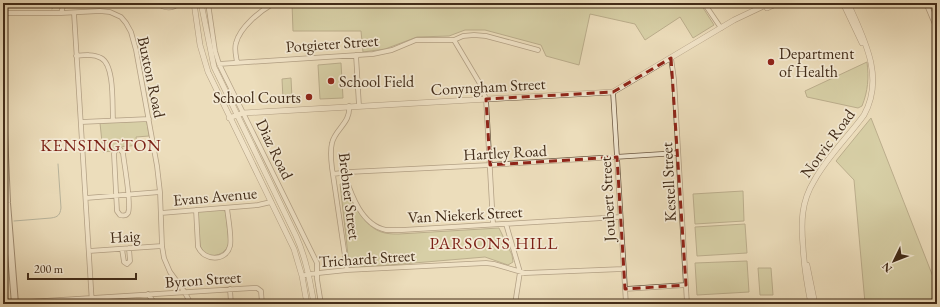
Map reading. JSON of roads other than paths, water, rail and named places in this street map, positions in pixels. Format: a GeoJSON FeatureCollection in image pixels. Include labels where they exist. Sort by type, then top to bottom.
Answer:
{"type":"FeatureCollection","features":[{"type":"Feature","properties":{"kind":"main road"},"geometry":{"type":"LineString","coordinates":[[3,109],[7,210],[13,303]]}},
{"type":"Feature","properties":{"kind":"main road"},"geometry":{"type":"LineString","coordinates":[[3,172],[13,303]]}},
{"type":"Feature","properties":{"kind":"street"},"geometry":{"type":"LineString","coordinates":[[61,13],[64,3]]}},
{"type":"Feature","properties":{"kind":"street"},"geometry":{"type":"LineString","coordinates":[[157,3],[167,8],[175,6],[179,3]]}},
{"type":"Feature","properties":{"kind":"street","name":"Diaz Road"},"geometry":{"type":"LineString","coordinates":[[194,3],[200,45],[210,79],[294,248],[302,276],[307,304]]}},
{"type":"Feature","properties":{"kind":"street","name":"Diaz Road"},"geometry":{"type":"LineString","coordinates":[[201,3],[209,50],[214,67],[296,236],[304,255],[314,304]]}},
{"type":"Feature","properties":{"kind":"street","name":"Diaz Road"},"geometry":{"type":"LineString","coordinates":[[208,3],[215,51],[219,64],[316,261],[318,266],[317,273],[321,304]]}},
{"type":"Feature","properties":{"kind":"street"},"geometry":{"type":"LineString","coordinates":[[237,62],[236,44],[244,29],[253,17],[274,3]]}},
{"type":"Feature","properties":{"kind":"street"},"geometry":{"type":"LineString","coordinates":[[704,3],[721,28]]}},
{"type":"Feature","properties":{"kind":"street","name":"Norvic Road"},"geometry":{"type":"LineString","coordinates":[[843,3],[869,54]]}},
{"type":"Feature","properties":{"kind":"street","name":"Norvic Road"},"geometry":{"type":"LineString","coordinates":[[811,304],[805,276],[802,218],[808,191],[816,177],[867,109],[872,93],[874,76],[869,54],[848,3]]}},
{"type":"Feature","properties":{"kind":"street"},"geometry":{"type":"LineString","coordinates":[[926,3],[937,29]]}},
{"type":"Feature","properties":{"kind":"street","name":"Conyngham Street"},"geometry":{"type":"LineString","coordinates":[[229,118],[236,114],[243,113],[613,92],[731,22],[746,14],[775,4]]}},
{"type":"Feature","properties":{"kind":"street","name":"Buxton Road"},"geometry":{"type":"LineString","coordinates":[[3,12],[61,13],[100,11],[110,12],[121,18],[126,23],[131,32],[136,50],[149,119],[160,192],[162,246],[165,263],[191,304]]}},
{"type":"Feature","properties":{"kind":"street"},"geometry":{"type":"LineString","coordinates":[[74,12],[92,304]]}},
{"type":"Feature","properties":{"kind":"street","name":"Potgieter Street"},"geometry":{"type":"LineString","coordinates":[[219,64],[373,54],[386,52],[420,40],[454,40],[468,35],[480,35],[538,50]]}},
{"type":"Feature","properties":{"kind":"street"},"geometry":{"type":"LineString","coordinates":[[454,40],[479,82],[486,99],[493,224]]}},
{"type":"Feature","properties":{"kind":"street"},"geometry":{"type":"LineString","coordinates":[[356,55],[359,106]]}},
{"type":"Feature","properties":{"kind":"street"},"geometry":{"type":"LineString","coordinates":[[76,56],[96,56],[103,59],[108,64],[113,120]]}},
{"type":"Feature","properties":{"kind":"street","name":"Kestell Street"},"geometry":{"type":"LineString","coordinates":[[671,58],[674,79],[687,304]]}},
{"type":"Feature","properties":{"kind":"street","name":"Joubert Street"},"geometry":{"type":"LineString","coordinates":[[613,92],[626,304]]}},
{"type":"Feature","properties":{"kind":"street","name":"Brebner Street"},"geometry":{"type":"LineString","coordinates":[[347,270],[331,162],[332,142],[350,114],[349,106]]}},
{"type":"Feature","properties":{"kind":"street"},"geometry":{"type":"LineString","coordinates":[[81,122],[149,119]]}},
{"type":"Feature","properties":{"kind":"street"},"geometry":{"type":"LineString","coordinates":[[118,149],[123,153],[129,194],[129,212],[124,216],[120,215],[118,212],[116,196],[114,154],[118,149]]}},
{"type":"Feature","properties":{"kind":"street","name":"Hartley Road"},"geometry":{"type":"LineString","coordinates":[[333,174],[678,153]]}},
{"type":"Feature","properties":{"kind":"street","name":"Van Niekerk Street"},"geometry":{"type":"LineString","coordinates":[[344,173],[361,212],[368,221],[381,228],[402,230],[620,217]]}},
{"type":"Feature","properties":{"kind":"street"},"geometry":{"type":"LineString","coordinates":[[86,198],[160,192]]}},
{"type":"Feature","properties":{"kind":"street","name":"Evans Avenue"},"geometry":{"type":"LineString","coordinates":[[161,213],[227,208],[271,202]]}},
{"type":"Feature","properties":{"kind":"street"},"geometry":{"type":"LineString","coordinates":[[196,210],[198,247],[205,256],[217,258],[225,254],[230,246],[227,208]]}},
{"type":"Feature","properties":{"kind":"street"},"geometry":{"type":"LineString","coordinates":[[506,224],[520,272],[515,304]]}},
{"type":"Feature","properties":{"kind":"street","name":"Haig"},"geometry":{"type":"LineString","coordinates":[[89,251],[162,246]]}},
{"type":"Feature","properties":{"kind":"street"},"geometry":{"type":"LineString","coordinates":[[122,249],[124,262],[127,264],[130,261],[129,248]]}},
{"type":"Feature","properties":{"kind":"street","name":"Norvic Road"},"geometry":{"type":"LineString","coordinates":[[803,248],[815,304]]}},
{"type":"Feature","properties":{"kind":"street","name":"Trichardt Street"},"geometry":{"type":"LineString","coordinates":[[302,276],[347,270],[486,263],[528,274],[623,269]]}},
{"type":"Feature","properties":{"kind":"street"},"geometry":{"type":"LineString","coordinates":[[625,289],[686,285]]}},
{"type":"Feature","properties":{"kind":"street","name":"Byron Street"},"geometry":{"type":"LineString","coordinates":[[13,303],[53,302],[184,291],[257,288],[261,291],[262,304]]}},
{"type":"Feature","properties":{"kind":"street"},"geometry":{"type":"LineString","coordinates":[[230,290],[231,304]]}},
{"type":"Feature","properties":{"kind":"street"},"geometry":{"type":"LineString","coordinates":[[148,294],[155,304]]}},
{"type":"Feature","properties":{"kind":"street"},"geometry":{"type":"LineString","coordinates":[[103,298],[112,304]]}},
{"type":"Feature","properties":{"kind":"waterway"},"geometry":{"type":"LineString","coordinates":[[52,9],[54,3]]}},
{"type":"Feature","properties":{"kind":"waterway"},"geometry":{"type":"LineString","coordinates":[[14,221],[51,218],[59,214],[61,208],[58,164]]}},
{"type":"Feature","properties":{"kind":"place","name":"Department of Health"},"geometry":{"type":"Point","coordinates":[771,62]}},
{"type":"Feature","properties":{"kind":"place","name":"School Field"},"geometry":{"type":"Point","coordinates":[331,81]}},
{"type":"Feature","properties":{"kind":"place","name":"School Courts"},"geometry":{"type":"Point","coordinates":[309,97]}},
{"type":"Feature","properties":{"kind":"district","name":"KENSINGTON"},"geometry":{"type":"Point","coordinates":[101,145]}},
{"type":"Feature","properties":{"kind":"district","name":"PARSONS HILL"},"geometry":{"type":"Point","coordinates":[494,243]}}]}
